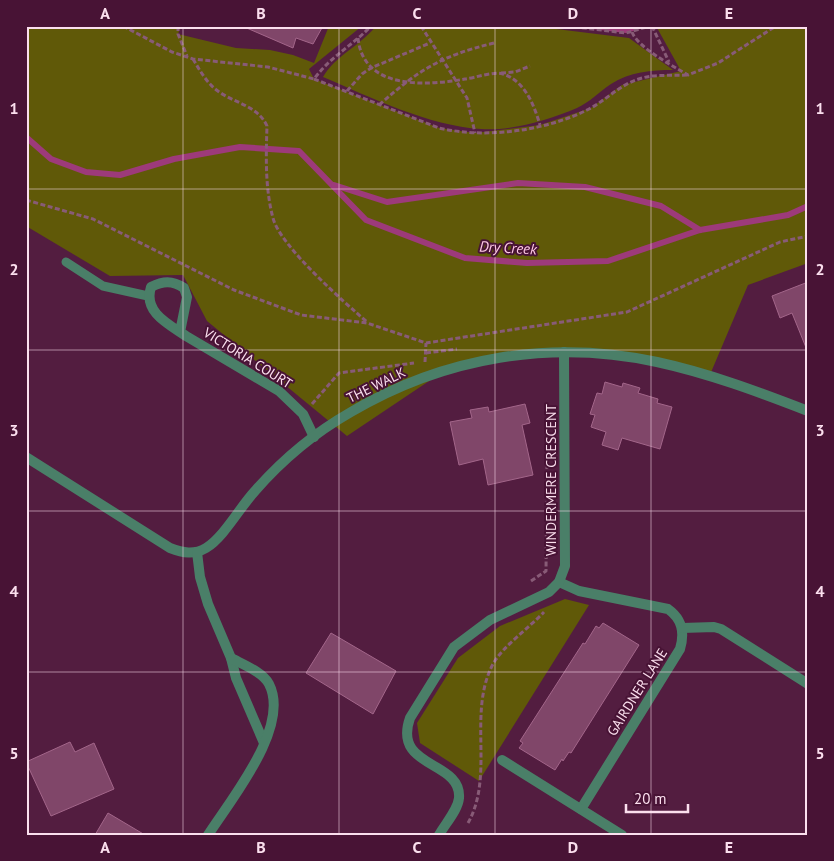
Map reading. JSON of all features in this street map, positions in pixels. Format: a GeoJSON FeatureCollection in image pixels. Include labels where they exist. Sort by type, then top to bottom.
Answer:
{"type":"FeatureCollection","features":[{"type":"Feature","properties":{"kind":"street"},"geometry":{"type":"LineString","coordinates":[[148,296],[151,287],[160,283],[170,282],[184,288],[187,297],[180,332]]}},
{"type":"Feature","properties":{"kind":"street","name":"VICTORIA COURT"},"geometry":{"type":"LineString","coordinates":[[148,296],[150,307],[156,315],[180,332],[279,391],[303,414],[314,437]]}},
{"type":"Feature","properties":{"kind":"street","name":"THE WALK"},"geometry":{"type":"LineString","coordinates":[[197,552],[211,544],[257,489],[314,437],[351,412],[400,386],[432,374],[482,360],[515,355],[564,352],[610,354],[660,362],[774,398],[808,411]]}},
{"type":"Feature","properties":{"kind":"street","name":"WINDERMERE CRESCENT"},"geometry":{"type":"LineString","coordinates":[[559,582],[565,566],[564,352]]}},
{"type":"Feature","properties":{"kind":"street"},"geometry":{"type":"LineString","coordinates":[[26,457],[170,548],[181,552],[197,552],[202,586],[231,658],[236,678],[264,743]]}},
{"type":"Feature","properties":{"kind":"street"},"geometry":{"type":"LineString","coordinates":[[439,835],[456,807],[459,799],[458,789],[454,780],[413,751],[406,739],[406,728],[410,718],[454,647],[490,620],[549,592],[559,582],[578,591],[668,609],[678,618],[682,628],[714,627],[721,629],[808,684]]}},
{"type":"Feature","properties":{"kind":"street","name":"GAIRDNER LANE"},"geometry":{"type":"LineString","coordinates":[[581,809],[680,648],[683,638],[682,628]]}},
{"type":"Feature","properties":{"kind":"street"},"geometry":{"type":"LineString","coordinates":[[208,835],[264,743],[274,716],[274,705],[268,682],[262,676],[231,658]]}},
{"type":"Feature","properties":{"kind":"street"},"geometry":{"type":"LineString","coordinates":[[502,760],[622,835]]}},
{"type":"Feature","properties":{"kind":"lane"},"geometry":{"type":"LineString","coordinates":[[66,262],[103,286],[148,296]]}},
{"type":"Feature","properties":{"kind":"path"},"geometry":{"type":"LineString","coordinates":[[123,26],[172,52],[193,59],[268,66],[347,91],[439,128],[460,133],[493,134],[540,125],[591,108],[622,85],[644,77],[688,74],[718,63],[776,26]]}},
{"type":"Feature","properties":{"kind":"path"},"geometry":{"type":"LineString","coordinates":[[178,26],[178,34],[187,57]]}},
{"type":"Feature","properties":{"kind":"path"},"geometry":{"type":"LineString","coordinates":[[314,80],[330,60],[371,26]]}},
{"type":"Feature","properties":{"kind":"path"},"geometry":{"type":"LineString","coordinates":[[421,26],[430,43],[458,81],[467,98],[475,133]]}},
{"type":"Feature","properties":{"kind":"path"},"geometry":{"type":"LineString","coordinates":[[567,26],[608,32],[632,32],[651,26],[669,63]]}},
{"type":"Feature","properties":{"kind":"path"},"geometry":{"type":"LineString","coordinates":[[632,32],[634,38],[688,74]]}},
{"type":"Feature","properties":{"kind":"path"},"geometry":{"type":"LineString","coordinates":[[358,38],[362,54],[371,68],[395,81],[406,83],[458,81],[515,72],[530,66]]}},
{"type":"Feature","properties":{"kind":"path"},"geometry":{"type":"LineString","coordinates":[[347,91],[362,74],[371,68],[430,43]]}},
{"type":"Feature","properties":{"kind":"path"},"geometry":{"type":"LineString","coordinates":[[379,105],[406,83],[442,59],[494,43]]}},
{"type":"Feature","properties":{"kind":"path"},"geometry":{"type":"LineString","coordinates":[[193,59],[213,87],[230,98],[252,108],[263,118],[266,126],[267,189],[273,220],[286,242],[336,296],[367,323]]}},
{"type":"Feature","properties":{"kind":"path"},"geometry":{"type":"LineString","coordinates":[[500,73],[518,83],[528,94],[540,125]]}},
{"type":"Feature","properties":{"kind":"path"},"geometry":{"type":"LineString","coordinates":[[26,200],[93,219],[234,290],[301,315],[367,323],[426,343],[627,312],[780,242],[808,236]]}},
{"type":"Feature","properties":{"kind":"path"},"geometry":{"type":"LineString","coordinates":[[303,414],[339,373],[426,362],[426,343]]}},
{"type":"Feature","properties":{"kind":"path"},"geometry":{"type":"LineString","coordinates":[[531,581],[546,571],[547,456]]}},
{"type":"Feature","properties":{"kind":"path"},"geometry":{"type":"LineString","coordinates":[[468,823],[480,793],[482,695],[486,680],[494,662],[504,649],[544,612]]}},
{"type":"Feature","properties":{"kind":"shaded area"},"geometry":{"type":"Polygon","coordinates":[[[26,26],[181,26],[178,34],[236,48],[270,50],[293,55],[314,63],[329,26],[362,26],[309,69],[314,79],[439,128],[475,133],[540,125],[591,108],[622,85],[681,71],[656,26],[808,26],[808,263],[748,285],[709,377],[610,354],[515,355],[447,369],[347,436],[207,321],[183,275],[110,276],[26,226],[26,26]]]}},
{"type":"Feature","properties":{"kind":"shaded area"},"geometry":{"type":"Polygon","coordinates":[[[376,26],[532,26],[629,38],[673,70],[649,71],[625,77],[611,84],[582,106],[542,120],[505,128],[481,129],[461,127],[421,117],[323,77],[341,56],[376,26]]]}},
{"type":"Feature","properties":{"kind":"shaded area"},"geometry":{"type":"Polygon","coordinates":[[[567,26],[650,26],[626,33],[567,26]]]}},
{"type":"Feature","properties":{"kind":"shaded area"},"geometry":{"type":"Polygon","coordinates":[[[565,599],[589,605],[479,781],[420,743],[417,723],[458,658],[500,626],[565,599]]]}},
{"type":"Feature","properties":{"kind":"building"},"geometry":{"type":"Polygon","coordinates":[[[242,26],[323,26],[313,44],[296,38],[293,48],[242,26]]]}},
{"type":"Feature","properties":{"kind":"building"},"geometry":{"type":"Polygon","coordinates":[[[808,282],[807,350],[792,313],[780,318],[772,296],[808,282]]]}},
{"type":"Feature","properties":{"kind":"building"},"geometry":{"type":"Polygon","coordinates":[[[605,382],[622,387],[623,383],[640,388],[638,393],[658,399],[657,403],[672,407],[660,449],[622,438],[618,450],[602,445],[606,432],[591,427],[595,415],[590,414],[597,393],[602,394],[605,382]]]}},
{"type":"Feature","properties":{"kind":"building"},"geometry":{"type":"Polygon","coordinates":[[[525,404],[530,423],[522,425],[533,475],[488,485],[483,459],[459,465],[450,422],[472,418],[470,410],[488,407],[489,412],[525,404]]]}},
{"type":"Feature","properties":{"kind":"building"},"geometry":{"type":"Polygon","coordinates":[[[603,623],[639,645],[571,753],[569,752],[563,761],[562,759],[555,770],[519,748],[523,743],[520,741],[583,643],[585,644],[596,626],[599,628],[603,623]]]}},
{"type":"Feature","properties":{"kind":"building"},"geometry":{"type":"Polygon","coordinates":[[[331,633],[396,671],[373,714],[306,673],[331,633]]]}},
{"type":"Feature","properties":{"kind":"building"},"geometry":{"type":"Polygon","coordinates":[[[70,742],[75,752],[94,743],[114,789],[51,816],[26,762],[70,742]]]}},
{"type":"Feature","properties":{"kind":"building"},"geometry":{"type":"Polygon","coordinates":[[[108,813],[145,835],[95,835],[108,813]]]}},
{"type":"Feature","properties":{"kind":"waterway","name":"Dry Creek"},"geometry":{"type":"LineString","coordinates":[[26,137],[51,159],[86,172],[120,175],[174,159],[240,147],[299,151],[366,220],[465,258],[527,263],[608,261],[700,230],[788,215],[808,206]]}},
{"type":"Feature","properties":{"kind":"waterway","name":"Dry Creek"},"geometry":{"type":"LineString","coordinates":[[334,185],[387,202],[518,183],[585,187],[661,206],[700,230]]}}]}
